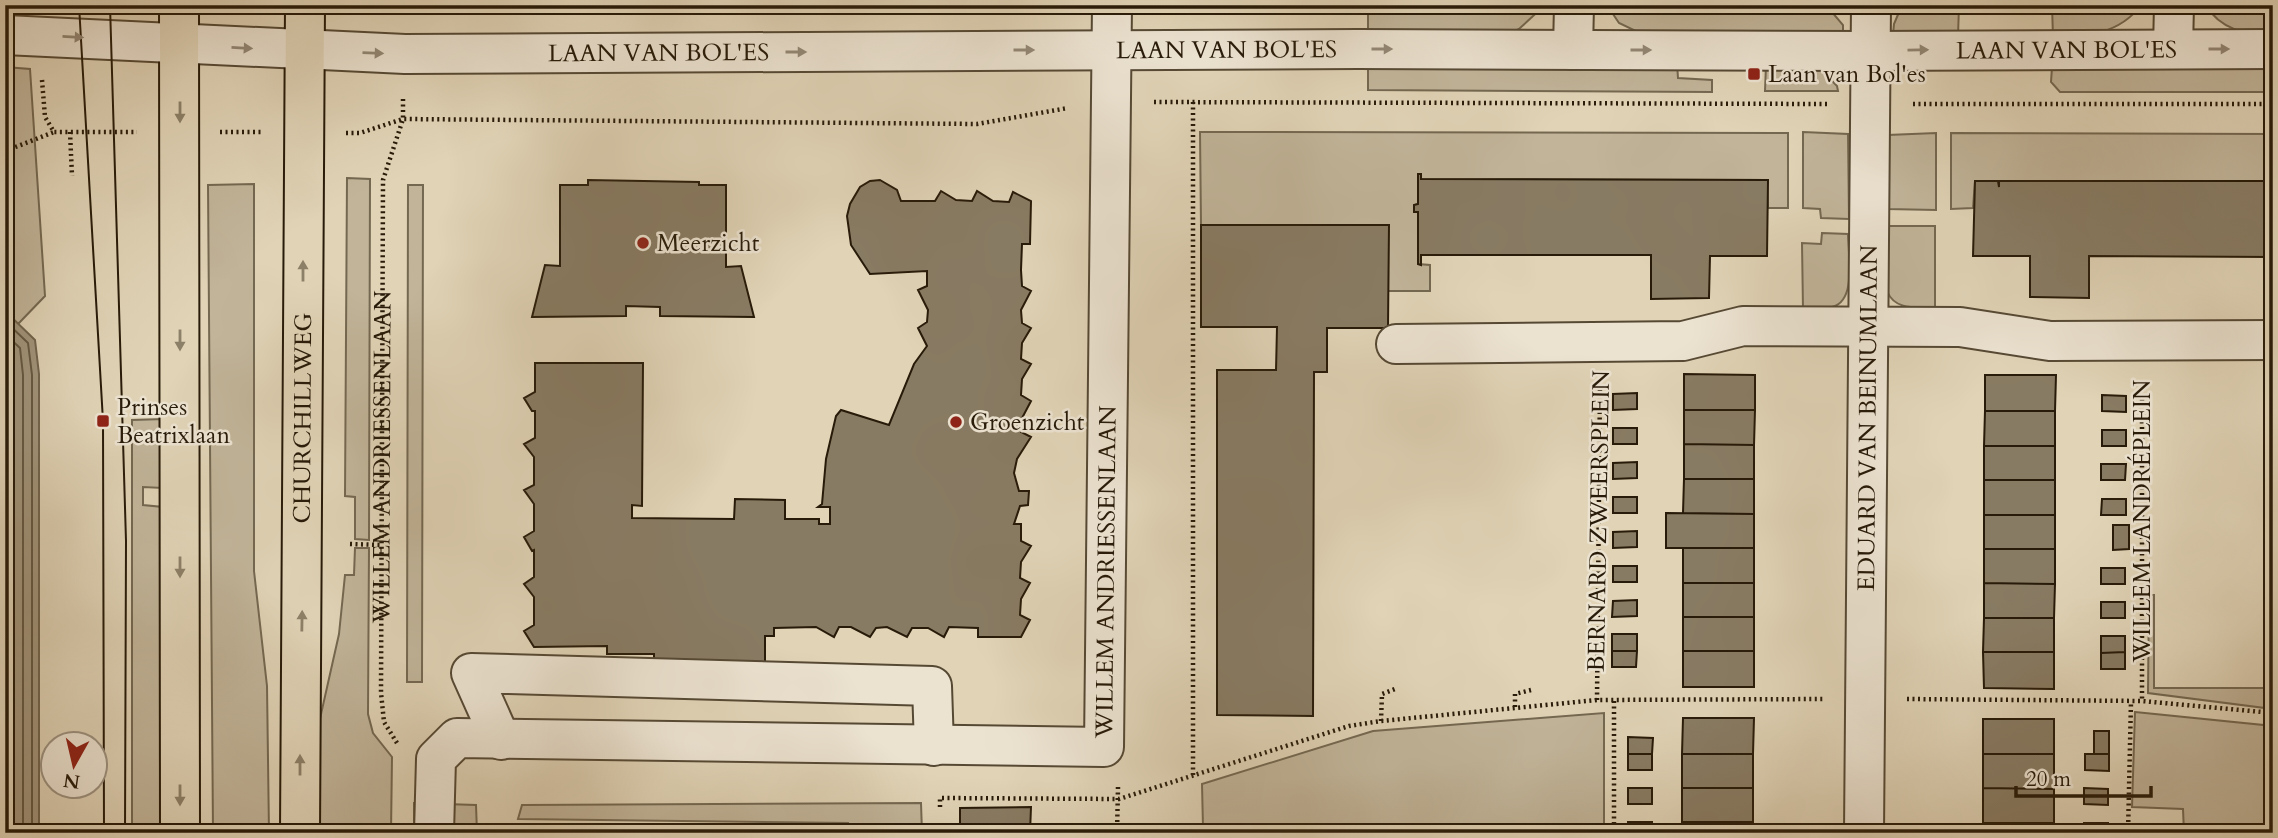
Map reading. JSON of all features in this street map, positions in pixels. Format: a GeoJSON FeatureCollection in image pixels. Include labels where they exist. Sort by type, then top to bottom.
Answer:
{"type":"FeatureCollection","features":[{"type":"Feature","properties":{"kind":"main road"},"geometry":{"type":"LineString","coordinates":[[179,5],[180,833]]}},
{"type":"Feature","properties":{"kind":"main road","name":"CHURCHILLWEG"},"geometry":{"type":"LineString","coordinates":[[300,833],[305,5]]}},
{"type":"Feature","properties":{"kind":"street","name":"WILLEM ANDRIESSENLAAN"},"geometry":{"type":"LineString","coordinates":[[436,759],[457,738],[1104,747],[1112,5]]}},
{"type":"Feature","properties":{"kind":"street"},"geometry":{"type":"LineString","coordinates":[[1573,50],[1574,5]]}},
{"type":"Feature","properties":{"kind":"street","name":"EDUARD VAN BEINUMLAAN"},"geometry":{"type":"LineString","coordinates":[[1864,833],[1868,104],[1871,5]]}},
{"type":"Feature","properties":{"kind":"street"},"geometry":{"type":"LineString","coordinates":[[2173,49],[2174,5]]}},
{"type":"Feature","properties":{"kind":"street"},"geometry":{"type":"LineString","coordinates":[[5,35],[180,44]]}},
{"type":"Feature","properties":{"kind":"street","name":"LAAN VAN BOL'ES"},"geometry":{"type":"LineString","coordinates":[[180,44],[405,54],[1111,50],[2273,49]]}},
{"type":"Feature","properties":{"kind":"street","name":"BERNARD ZWEERSPLEIN"},"geometry":{"type":"LineString","coordinates":[[1395,344],[1683,341],[1742,326],[1868,326]]}},
{"type":"Feature","properties":{"kind":"street"},"geometry":{"type":"LineString","coordinates":[[1868,326],[1960,327],[2050,341],[2273,340]]}},
{"type":"Feature","properties":{"kind":"street"},"geometry":{"type":"LineString","coordinates":[[501,740],[471,673],[932,686],[934,746]]}},
{"type":"Feature","properties":{"kind":"street"},"geometry":{"type":"LineString","coordinates":[[434,833],[436,759]]}},
{"type":"Feature","properties":{"kind":"path"},"geometry":{"type":"LineString","coordinates":[[1111,101],[2273,104]]}},
{"type":"Feature","properties":{"kind":"path","name":"WILLEM ANDRIESSENLAAN"},"geometry":{"type":"LineString","coordinates":[[436,759],[403,759],[398,744],[384,722],[383,180],[403,120],[977,124],[1111,101]]}},
{"type":"Feature","properties":{"kind":"path"},"geometry":{"type":"LineString","coordinates":[[1193,102],[1193,775]]}},
{"type":"Feature","properties":{"kind":"path"},"geometry":{"type":"LineString","coordinates":[[5,151],[54,132]]}},
{"type":"Feature","properties":{"kind":"path"},"geometry":{"type":"LineString","coordinates":[[70,132],[72,176]]}},
{"type":"Feature","properties":{"kind":"path","name":"WILLEM LANDRÉPLEIN"},"geometry":{"type":"LineString","coordinates":[[2142,340],[2142,701]]}},
{"type":"Feature","properties":{"kind":"path","name":"BERNARD ZWEERSPLEIN"},"geometry":{"type":"LineString","coordinates":[[1597,700],[1601,342]]}},
{"type":"Feature","properties":{"kind":"path"},"geometry":{"type":"LineString","coordinates":[[350,544],[382,545]]}},
{"type":"Feature","properties":{"kind":"path"},"geometry":{"type":"LineString","coordinates":[[1381,721],[1382,694],[1395,689]]}},
{"type":"Feature","properties":{"kind":"path"},"geometry":{"type":"LineString","coordinates":[[1515,707],[1515,694],[1531,690]]}},
{"type":"Feature","properties":{"kind":"path"},"geometry":{"type":"LineString","coordinates":[[940,807],[940,799],[1119,799],[1349,726],[1597,700],[2142,701],[2273,713]]}},
{"type":"Feature","properties":{"kind":"path","name":"BERNARD ZWEERSPLEIN"},"geometry":{"type":"LineString","coordinates":[[1614,701],[1614,833]]}},
{"type":"Feature","properties":{"kind":"path"},"geometry":{"type":"LineString","coordinates":[[2128,833],[2131,701]]}},
{"type":"Feature","properties":{"kind":"shaded area"},"geometry":{"type":"Polygon","coordinates":[[[1368,5],[1545,5],[1519,29],[1499,38],[1368,36],[1368,5]]]}},
{"type":"Feature","properties":{"kind":"shaded area"},"geometry":{"type":"Polygon","coordinates":[[[1607,5],[1826,5],[1843,25],[1843,36],[1644,35],[1619,23],[1607,5]]]}},
{"type":"Feature","properties":{"kind":"shaded area"},"geometry":{"type":"Polygon","coordinates":[[[1902,5],[1959,5],[1958,37],[1893,35],[1894,24],[1902,5]]]}},
{"type":"Feature","properties":{"kind":"shaded area"},"geometry":{"type":"Polygon","coordinates":[[[2052,5],[2141,5],[2123,23],[2101,32],[2053,37],[2052,5]]]}},
{"type":"Feature","properties":{"kind":"shaded area"},"geometry":{"type":"Polygon","coordinates":[[[2206,5],[2273,5],[2273,35],[2244,32],[2226,25],[2206,5]]]}},
{"type":"Feature","properties":{"kind":"shaded area"},"geometry":{"type":"Polygon","coordinates":[[[2273,62],[2273,92],[2060,92],[2051,82],[2052,67],[2273,62]]]}},
{"type":"Feature","properties":{"kind":"shaded area"},"geometry":{"type":"Polygon","coordinates":[[[1368,63],[1677,63],[1678,78],[1712,80],[1712,92],[1368,90],[1368,63]]]}},
{"type":"Feature","properties":{"kind":"shaded area"},"geometry":{"type":"Polygon","coordinates":[[[1816,64],[1837,86],[1838,91],[1765,91],[1766,65],[1816,64]]]}},
{"type":"Feature","properties":{"kind":"shaded area"},"geometry":{"type":"Polygon","coordinates":[[[5,67],[30,69],[45,296],[18,324],[5,311],[5,67]]]}},
{"type":"Feature","properties":{"kind":"shaded area"},"geometry":{"type":"Polygon","coordinates":[[[1200,132],[1788,133],[1788,208],[1768,208],[1767,180],[1421,179],[1419,174],[1418,204],[1414,205],[1414,212],[1418,212],[1418,264],[1430,265],[1430,291],[1388,291],[1388,225],[1201,225],[1200,132]]]}},
{"type":"Feature","properties":{"kind":"shaded area"},"geometry":{"type":"Polygon","coordinates":[[[1803,132],[1848,134],[1849,219],[1821,218],[1820,209],[1803,208],[1803,132]]]}},
{"type":"Feature","properties":{"kind":"shaded area"},"geometry":{"type":"Polygon","coordinates":[[[1936,133],[1936,210],[1887,209],[1888,135],[1936,133]]]}},
{"type":"Feature","properties":{"kind":"shaded area"},"geometry":{"type":"Polygon","coordinates":[[[1951,133],[2273,134],[2273,181],[2000,181],[1999,187],[1998,181],[1975,181],[1973,208],[1951,209],[1951,133]]]}},
{"type":"Feature","properties":{"kind":"shaded area"},"geometry":{"type":"Polygon","coordinates":[[[347,178],[370,179],[369,540],[355,539],[355,497],[345,496],[347,178]]]}},
{"type":"Feature","properties":{"kind":"shaded area"},"geometry":{"type":"Polygon","coordinates":[[[254,184],[254,571],[267,686],[269,833],[213,833],[208,185],[254,184]]]}},
{"type":"Feature","properties":{"kind":"shaded area"},"geometry":{"type":"Polygon","coordinates":[[[408,185],[423,185],[422,682],[407,682],[408,185]]]}},
{"type":"Feature","properties":{"kind":"shaded area"},"geometry":{"type":"Polygon","coordinates":[[[1888,226],[1935,226],[1935,307],[1901,305],[1895,302],[1887,291],[1888,226]]]}},
{"type":"Feature","properties":{"kind":"shaded area"},"geometry":{"type":"Polygon","coordinates":[[[1822,233],[1848,234],[1848,287],[1840,303],[1832,307],[1803,309],[1802,243],[1821,244],[1822,233]]]}},
{"type":"Feature","properties":{"kind":"shaded area"},"geometry":{"type":"Polygon","coordinates":[[[164,419],[163,488],[143,487],[143,505],[163,507],[162,833],[132,833],[132,420],[164,419]]]}},
{"type":"Feature","properties":{"kind":"shaded area"},"geometry":{"type":"Polygon","coordinates":[[[355,548],[369,548],[368,714],[373,733],[392,757],[391,833],[317,833],[319,723],[339,634],[345,575],[354,575],[355,548]]]}},
{"type":"Feature","properties":{"kind":"shaded area"},"geometry":{"type":"Polygon","coordinates":[[[2149,595],[2154,595],[2154,688],[2273,688],[2273,709],[2148,693],[2149,595]]]}},
{"type":"Feature","properties":{"kind":"shaded area"},"geometry":{"type":"Polygon","coordinates":[[[2135,712],[2273,726],[2273,825],[2231,825],[2231,833],[2184,833],[2183,809],[2132,807],[2135,712]]]}},
{"type":"Feature","properties":{"kind":"shaded area"},"geometry":{"type":"Polygon","coordinates":[[[1604,713],[1604,833],[1500,833],[1500,825],[1203,827],[1202,784],[1373,731],[1604,713]]]}},
{"type":"Feature","properties":{"kind":"shaded area"},"geometry":{"type":"Polygon","coordinates":[[[414,803],[476,805],[477,833],[414,833],[414,803]]]}},
{"type":"Feature","properties":{"kind":"shaded area"},"geometry":{"type":"Polygon","coordinates":[[[921,803],[922,833],[849,833],[848,823],[518,819],[522,805],[921,803]]]}},
{"type":"Feature","properties":{"kind":"water"},"geometry":{"type":"Polygon","coordinates":[[[5,311],[35,340],[39,374],[39,833],[5,833],[5,311]]]}},
{"type":"Feature","properties":{"kind":"building"},"geometry":{"type":"Polygon","coordinates":[[[1418,174],[1421,174],[1421,179],[1768,180],[1767,256],[1710,256],[1709,298],[1651,299],[1651,255],[1421,255],[1421,265],[1418,264],[1418,212],[1414,212],[1414,205],[1418,204],[1418,174]]]}},
{"type":"Feature","properties":{"kind":"building","name":"Meerzicht"},"geometry":{"type":"Polygon","coordinates":[[[588,180],[726,185],[726,267],[741,266],[754,317],[660,316],[660,307],[626,306],[626,316],[532,317],[545,265],[560,266],[560,185],[588,185],[588,180]]]}},
{"type":"Feature","properties":{"kind":"building","name":"Groenzicht"},"geometry":{"type":"Polygon","coordinates":[[[880,180],[897,190],[901,201],[935,201],[941,191],[956,200],[972,201],[977,191],[993,201],[1009,202],[1013,192],[1031,201],[1030,244],[1022,244],[1021,270],[1022,286],[1031,291],[1021,310],[1022,323],[1031,328],[1022,343],[1021,359],[1031,364],[1022,379],[1021,395],[1031,401],[1021,420],[1021,432],[1031,437],[1017,459],[1014,473],[1019,491],[1029,491],[1028,505],[1020,506],[1014,524],[1021,524],[1021,541],[1031,546],[1021,562],[1020,578],[1030,583],[1021,599],[1020,615],[1030,620],[1021,637],[978,637],[978,628],[949,627],[944,637],[928,628],[912,628],[907,637],[887,627],[876,628],[870,637],[851,627],[839,627],[834,637],[816,627],[774,628],[774,636],[765,636],[765,663],[654,663],[654,654],[607,654],[607,646],[534,647],[524,631],[534,625],[534,597],[524,584],[534,577],[534,550],[532,551],[524,537],[534,531],[534,504],[524,490],[534,485],[534,457],[524,444],[535,438],[535,411],[532,411],[524,398],[535,392],[535,363],[643,363],[642,506],[632,505],[632,518],[734,519],[735,499],[785,500],[785,519],[819,519],[819,524],[830,524],[830,507],[818,507],[822,504],[826,459],[836,416],[841,410],[889,425],[914,364],[927,346],[918,328],[927,322],[928,310],[918,290],[927,286],[927,271],[870,274],[851,245],[847,216],[850,204],[860,187],[870,181],[880,180]]]}},
{"type":"Feature","properties":{"kind":"building"},"geometry":{"type":"Polygon","coordinates":[[[1975,181],[1998,181],[1999,187],[1999,181],[2273,181],[2273,257],[2089,256],[2089,298],[2030,297],[2030,256],[1973,256],[1975,181]]]}},
{"type":"Feature","properties":{"kind":"building"},"geometry":{"type":"Polygon","coordinates":[[[1201,225],[1389,225],[1388,328],[1327,328],[1327,372],[1314,372],[1313,716],[1217,715],[1217,370],[1276,370],[1277,327],[1201,327],[1201,225]]]}},
{"type":"Feature","properties":{"kind":"building"},"geometry":{"type":"Polygon","coordinates":[[[1684,374],[1755,375],[1755,410],[1684,410],[1684,374]]]}},
{"type":"Feature","properties":{"kind":"building"},"geometry":{"type":"Polygon","coordinates":[[[1985,375],[2056,375],[2055,411],[1985,411],[1985,375]]]}},
{"type":"Feature","properties":{"kind":"building"},"geometry":{"type":"Polygon","coordinates":[[[1637,393],[1637,409],[1613,410],[1613,394],[1637,393]]]}},
{"type":"Feature","properties":{"kind":"building"},"geometry":{"type":"Polygon","coordinates":[[[2102,395],[2126,396],[2126,412],[2102,411],[2102,395]]]}},
{"type":"Feature","properties":{"kind":"building"},"geometry":{"type":"Polygon","coordinates":[[[1684,410],[1755,410],[1754,445],[1684,444],[1684,410]]]}},
{"type":"Feature","properties":{"kind":"building"},"geometry":{"type":"Polygon","coordinates":[[[1985,411],[2055,411],[2055,446],[1984,446],[1985,411]]]}},
{"type":"Feature","properties":{"kind":"building"},"geometry":{"type":"Polygon","coordinates":[[[1613,428],[1637,428],[1637,444],[1613,444],[1613,428]]]}},
{"type":"Feature","properties":{"kind":"building"},"geometry":{"type":"Polygon","coordinates":[[[2102,430],[2126,430],[2126,446],[2102,446],[2102,430]]]}},
{"type":"Feature","properties":{"kind":"building"},"geometry":{"type":"Polygon","coordinates":[[[1684,444],[1754,445],[1754,479],[1684,479],[1684,444]]]}},
{"type":"Feature","properties":{"kind":"building"},"geometry":{"type":"Polygon","coordinates":[[[1984,446],[2055,446],[2055,480],[1984,480],[1984,446]]]}},
{"type":"Feature","properties":{"kind":"building"},"geometry":{"type":"Polygon","coordinates":[[[1637,462],[1637,478],[1613,479],[1613,463],[1637,462]]]}},
{"type":"Feature","properties":{"kind":"building"},"geometry":{"type":"Polygon","coordinates":[[[2101,464],[2126,464],[2125,480],[2101,480],[2101,464]]]}},
{"type":"Feature","properties":{"kind":"building"},"geometry":{"type":"Polygon","coordinates":[[[1684,479],[1754,479],[1754,514],[1683,513],[1684,479]]]}},
{"type":"Feature","properties":{"kind":"building"},"geometry":{"type":"Polygon","coordinates":[[[1984,480],[2055,480],[2055,515],[1984,515],[1984,480]]]}},
{"type":"Feature","properties":{"kind":"building"},"geometry":{"type":"Polygon","coordinates":[[[1613,497],[1637,497],[1637,513],[1613,513],[1613,497]]]}},
{"type":"Feature","properties":{"kind":"building"},"geometry":{"type":"Polygon","coordinates":[[[2102,499],[2126,499],[2126,515],[2101,515],[2102,499]]]}},
{"type":"Feature","properties":{"kind":"building"},"geometry":{"type":"Polygon","coordinates":[[[1666,513],[1754,514],[1754,548],[1666,548],[1666,513]]]}},
{"type":"Feature","properties":{"kind":"building"},"geometry":{"type":"Polygon","coordinates":[[[1984,515],[2055,515],[2055,549],[1984,549],[1984,515]]]}},
{"type":"Feature","properties":{"kind":"building"},"geometry":{"type":"Polygon","coordinates":[[[2113,525],[2129,525],[2129,549],[2113,550],[2113,525]]]}},
{"type":"Feature","properties":{"kind":"building"},"geometry":{"type":"Polygon","coordinates":[[[1637,531],[1637,547],[1613,548],[1613,532],[1637,531]]]}},
{"type":"Feature","properties":{"kind":"building"},"geometry":{"type":"Polygon","coordinates":[[[1683,548],[1754,548],[1754,583],[1683,583],[1683,548]]]}},
{"type":"Feature","properties":{"kind":"building"},"geometry":{"type":"Polygon","coordinates":[[[1984,549],[2055,549],[2055,584],[1984,583],[1984,549]]]}},
{"type":"Feature","properties":{"kind":"building"},"geometry":{"type":"Polygon","coordinates":[[[1613,566],[1637,566],[1637,582],[1613,582],[1613,566]]]}},
{"type":"Feature","properties":{"kind":"building"},"geometry":{"type":"Polygon","coordinates":[[[2101,568],[2125,568],[2125,584],[2101,584],[2101,568]]]}},
{"type":"Feature","properties":{"kind":"building"},"geometry":{"type":"Polygon","coordinates":[[[1683,583],[1754,583],[1754,617],[1683,617],[1683,583]]]}},
{"type":"Feature","properties":{"kind":"building"},"geometry":{"type":"Polygon","coordinates":[[[1984,583],[2055,584],[2054,618],[1984,618],[1984,583]]]}},
{"type":"Feature","properties":{"kind":"building"},"geometry":{"type":"Polygon","coordinates":[[[1637,600],[1637,616],[1612,617],[1613,601],[1637,600]]]}},
{"type":"Feature","properties":{"kind":"building"},"geometry":{"type":"Polygon","coordinates":[[[2101,602],[2125,602],[2125,618],[2101,618],[2101,602]]]}},
{"type":"Feature","properties":{"kind":"building"},"geometry":{"type":"Polygon","coordinates":[[[1683,617],[1754,617],[1754,651],[1683,651],[1683,617]]]}},
{"type":"Feature","properties":{"kind":"building"},"geometry":{"type":"Polygon","coordinates":[[[1984,618],[2054,618],[2054,652],[1983,652],[1984,618]]]}},
{"type":"Feature","properties":{"kind":"building"},"geometry":{"type":"Polygon","coordinates":[[[1612,634],[1637,634],[1637,651],[1612,651],[1612,634]]]}},
{"type":"Feature","properties":{"kind":"building"},"geometry":{"type":"Polygon","coordinates":[[[2101,636],[2125,636],[2125,652],[2101,653],[2101,636]]]}},
{"type":"Feature","properties":{"kind":"building"},"geometry":{"type":"Polygon","coordinates":[[[1612,651],[1637,651],[1636,667],[1612,667],[1612,651]]]}},
{"type":"Feature","properties":{"kind":"building"},"geometry":{"type":"Polygon","coordinates":[[[1683,651],[1754,651],[1754,687],[1683,687],[1683,651]]]}},
{"type":"Feature","properties":{"kind":"building"},"geometry":{"type":"Polygon","coordinates":[[[1983,652],[2054,652],[2054,689],[1984,688],[1983,652]]]}},
{"type":"Feature","properties":{"kind":"building"},"geometry":{"type":"Polygon","coordinates":[[[2125,652],[2125,669],[2101,669],[2101,653],[2125,652]]]}},
{"type":"Feature","properties":{"kind":"building"},"geometry":{"type":"Polygon","coordinates":[[[1683,718],[1754,718],[1753,754],[1682,754],[1683,718]]]}},
{"type":"Feature","properties":{"kind":"building"},"geometry":{"type":"Polygon","coordinates":[[[1983,719],[2054,719],[2054,754],[1983,754],[1983,719]]]}},
{"type":"Feature","properties":{"kind":"building"},"geometry":{"type":"Polygon","coordinates":[[[2094,731],[2109,731],[2109,754],[2094,754],[2094,731]]]}},
{"type":"Feature","properties":{"kind":"building"},"geometry":{"type":"Polygon","coordinates":[[[1628,737],[1653,738],[1652,754],[1628,754],[1628,737]]]}},
{"type":"Feature","properties":{"kind":"building"},"geometry":{"type":"Polygon","coordinates":[[[1628,754],[1652,754],[1652,770],[1628,770],[1628,754]]]}},
{"type":"Feature","properties":{"kind":"building"},"geometry":{"type":"Polygon","coordinates":[[[1682,754],[1753,754],[1753,788],[1682,788],[1682,754]]]}},
{"type":"Feature","properties":{"kind":"building"},"geometry":{"type":"Polygon","coordinates":[[[1983,754],[2054,754],[2054,789],[1983,788],[1983,754]]]}},
{"type":"Feature","properties":{"kind":"building"},"geometry":{"type":"Polygon","coordinates":[[[2085,754],[2109,754],[2109,771],[2085,770],[2085,754]]]}},
{"type":"Feature","properties":{"kind":"building"},"geometry":{"type":"Polygon","coordinates":[[[1628,788],[1652,788],[1652,804],[1628,804],[1628,788]]]}},
{"type":"Feature","properties":{"kind":"building"},"geometry":{"type":"Polygon","coordinates":[[[1682,788],[1753,788],[1753,822],[1682,822],[1682,788]]]}},
{"type":"Feature","properties":{"kind":"building"},"geometry":{"type":"Polygon","coordinates":[[[1983,788],[2054,789],[2054,823],[1983,823],[1983,788]]]}},
{"type":"Feature","properties":{"kind":"building"},"geometry":{"type":"Polygon","coordinates":[[[2084,788],[2108,789],[2108,805],[2084,804],[2084,788]]]}},
{"type":"Feature","properties":{"kind":"building"},"geometry":{"type":"Polygon","coordinates":[[[1031,807],[1030,833],[960,833],[960,808],[1031,807]]]}},
{"type":"Feature","properties":{"kind":"building"},"geometry":{"type":"Polygon","coordinates":[[[1628,822],[1652,822],[1652,833],[1628,833],[1628,822]]]}},
{"type":"Feature","properties":{"kind":"building"},"geometry":{"type":"Polygon","coordinates":[[[1682,822],[1753,822],[1753,833],[1682,833],[1682,822]]]}},
{"type":"Feature","properties":{"kind":"building"},"geometry":{"type":"Polygon","coordinates":[[[1983,823],[2054,823],[2054,833],[1983,833],[1983,823]]]}},
{"type":"Feature","properties":{"kind":"building"},"geometry":{"type":"Polygon","coordinates":[[[2084,823],[2108,823],[2108,833],[2084,833],[2084,823]]]}},
{"type":"Feature","properties":{"kind":"building"},"geometry":{"type":"Polygon","coordinates":[[[522,827],[842,831],[845,828],[845,833],[497,833],[497,830],[522,827]]]}},
{"type":"Feature","properties":{"kind":"building"},"geometry":{"type":"Polygon","coordinates":[[[2273,831],[2273,833],[2236,833],[2273,831]]]}},
{"type":"Feature","properties":{"kind":"tram line"},"geometry":{"type":"LineString","coordinates":[[79,5],[103,421],[104,833]]}},
{"type":"Feature","properties":{"kind":"tram line"},"geometry":{"type":"LineString","coordinates":[[110,5],[126,541],[125,833]]}},
{"type":"Feature","properties":{"kind":"place","name":"Laan van Bol'es"},"geometry":{"type":"Point","coordinates":[1754,74]}},
{"type":"Feature","properties":{"kind":"place","name":"Meerzicht"},"geometry":{"type":"Point","coordinates":[643,243]}},
{"type":"Feature","properties":{"kind":"place","name":"Prinses Beatrixlaan"},"geometry":{"type":"Point","coordinates":[103,421]}},
{"type":"Feature","properties":{"kind":"place","name":"Groenzicht"},"geometry":{"type":"Point","coordinates":[956,422]}}]}
